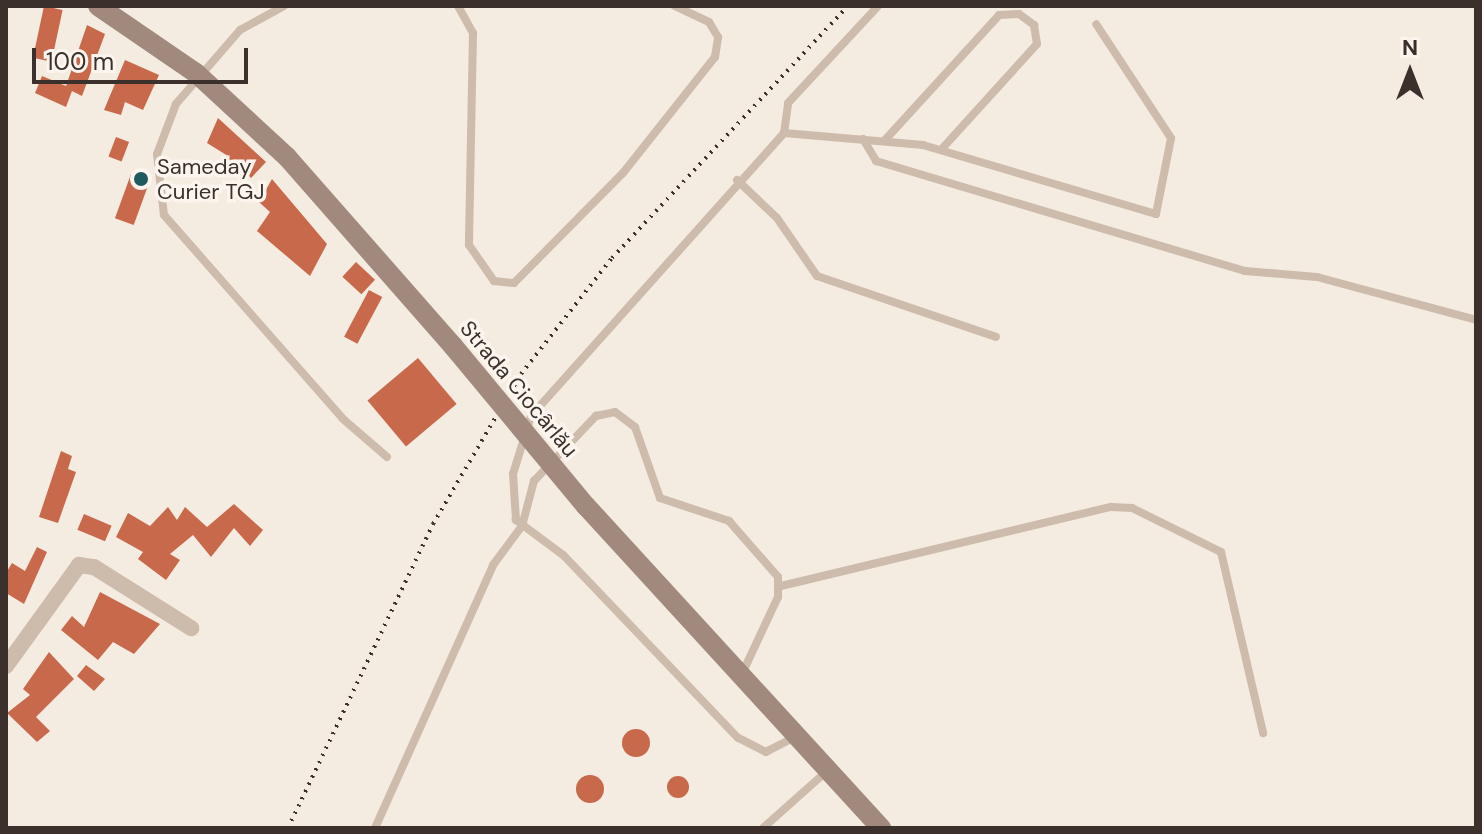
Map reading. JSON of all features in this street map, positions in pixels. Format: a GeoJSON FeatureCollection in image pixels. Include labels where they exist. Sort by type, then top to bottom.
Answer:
{"type":"FeatureCollection","features":[{"type":"Feature","properties":{"kind":"main road","name":"Strada Ciocârlău"},"geometry":{"type":"LineString","coordinates":[[98,6],[196,73],[287,157],[453,346],[586,506],[881,828]]}},
{"type":"Feature","properties":{"kind":"street"},"geometry":{"type":"LineString","coordinates":[[6,666],[79,565],[94,567],[191,628]]}},
{"type":"Feature","properties":{"kind":"lane"},"geometry":{"type":"LineString","coordinates":[[284,6],[240,30],[196,73],[176,104],[157,154],[164,215],[343,419],[387,457]]}},
{"type":"Feature","properties":{"kind":"lane"},"geometry":{"type":"LineString","coordinates":[[458,6],[473,33],[469,245],[494,281],[514,283],[623,173],[715,57],[718,37],[709,22],[675,6]]}},
{"type":"Feature","properties":{"kind":"lane"},"geometry":{"type":"LineString","coordinates":[[798,736],[766,752],[738,738],[563,555],[522,526],[512,507],[513,474],[539,402],[737,180],[784,133],[788,103],[878,6]]}},
{"type":"Feature","properties":{"kind":"lane"},"geometry":{"type":"LineString","coordinates":[[885,140],[999,15],[1019,14],[1034,25],[1037,44],[941,150]]}},
{"type":"Feature","properties":{"kind":"lane"},"geometry":{"type":"LineString","coordinates":[[784,133],[885,140],[941,150],[1156,214],[1162,209],[1171,138],[1096,24]]}},
{"type":"Feature","properties":{"kind":"lane"},"geometry":{"type":"LineString","coordinates":[[863,139],[876,161],[1245,271],[1317,277],[1476,320]]}},
{"type":"Feature","properties":{"kind":"lane"},"geometry":{"type":"LineString","coordinates":[[737,180],[777,218],[817,276],[996,337]]}},
{"type":"Feature","properties":{"kind":"lane"},"geometry":{"type":"LineString","coordinates":[[375,828],[493,565],[522,526],[534,481],[561,446],[596,416],[615,412],[635,427],[660,498],[729,521],[781,586]]}},
{"type":"Feature","properties":{"kind":"lane"},"geometry":{"type":"LineString","coordinates":[[781,586],[1111,507],[1132,508],[1221,552],[1263,733]]}},
{"type":"Feature","properties":{"kind":"lane"},"geometry":{"type":"LineString","coordinates":[[742,675],[781,586]]}},
{"type":"Feature","properties":{"kind":"lane"},"geometry":{"type":"LineString","coordinates":[[763,828],[829,769]]}},
{"type":"Feature","properties":{"kind":"building"},"geometry":{"type":"Polygon","coordinates":[[[44,6],[63,10],[52,62],[33,58],[44,6]]]}},
{"type":"Feature","properties":{"kind":"building"},"geometry":{"type":"Polygon","coordinates":[[[87,25],[105,34],[82,96],[72,91],[66,107],[35,93],[42,76],[66,86],[87,25]]]}},
{"type":"Feature","properties":{"kind":"building"},"geometry":{"type":"Polygon","coordinates":[[[125,60],[159,75],[143,110],[125,102],[121,115],[104,110],[125,60]]]}},
{"type":"Feature","properties":{"kind":"building"},"geometry":{"type":"Polygon","coordinates":[[[218,118],[266,162],[251,178],[239,165],[231,170],[224,160],[228,156],[207,143],[218,118]]]}},
{"type":"Feature","properties":{"kind":"building"},"geometry":{"type":"Polygon","coordinates":[[[116,137],[129,142],[122,162],[108,157],[116,137]]]}},
{"type":"Feature","properties":{"kind":"building"},"geometry":{"type":"Polygon","coordinates":[[[131,174],[150,181],[134,225],[115,218],[131,174]]]}},
{"type":"Feature","properties":{"kind":"building"},"geometry":{"type":"Polygon","coordinates":[[[272,179],[327,244],[310,276],[257,231],[270,212],[259,202],[272,179]]]}},
{"type":"Feature","properties":{"kind":"building"},"geometry":{"type":"Polygon","coordinates":[[[356,262],[375,280],[361,294],[342,277],[356,262]]]}},
{"type":"Feature","properties":{"kind":"building"},"geometry":{"type":"Polygon","coordinates":[[[369,290],[382,297],[357,344],[344,337],[369,290]]]}},
{"type":"Feature","properties":{"kind":"building"},"geometry":{"type":"Polygon","coordinates":[[[418,358],[457,404],[406,446],[367,400],[418,358]]]}},
{"type":"Feature","properties":{"kind":"building"},"geometry":{"type":"Polygon","coordinates":[[[61,451],[72,456],[68,469],[76,472],[58,523],[39,517],[61,451]]]}},
{"type":"Feature","properties":{"kind":"building"},"geometry":{"type":"Polygon","coordinates":[[[234,504],[263,530],[250,546],[234,528],[211,557],[193,535],[170,554],[180,560],[166,580],[138,559],[143,552],[116,537],[128,513],[150,526],[168,507],[177,520],[185,507],[207,527],[234,504]]]}},
{"type":"Feature","properties":{"kind":"building"},"geometry":{"type":"Polygon","coordinates":[[[84,514],[112,526],[105,541],[77,530],[84,514]]]}},
{"type":"Feature","properties":{"kind":"building"},"geometry":{"type":"Polygon","coordinates":[[[37,547],[47,552],[24,604],[6,593],[6,573],[12,563],[25,571],[37,547]]]}},
{"type":"Feature","properties":{"kind":"building"},"geometry":{"type":"Polygon","coordinates":[[[100,592],[160,624],[134,654],[113,642],[98,660],[61,630],[72,616],[84,627],[100,592]]]}},
{"type":"Feature","properties":{"kind":"building"},"geometry":{"type":"Polygon","coordinates":[[[49,652],[74,679],[36,717],[50,731],[37,742],[7,713],[30,695],[23,689],[49,652]]]}},
{"type":"Feature","properties":{"kind":"building"},"geometry":{"type":"Polygon","coordinates":[[[86,665],[105,679],[94,691],[77,676],[86,665]]]}},
{"type":"Feature","properties":{"kind":"building"},"geometry":{"type":"Polygon","coordinates":[[[636,729],[646,733],[650,743],[646,753],[636,757],[626,753],[622,743],[626,733],[636,729]]]}},
{"type":"Feature","properties":{"kind":"building"},"geometry":{"type":"Polygon","coordinates":[[[590,775],[600,779],[604,789],[600,799],[590,803],[580,799],[576,789],[580,779],[590,775]]]}},
{"type":"Feature","properties":{"kind":"building"},"geometry":{"type":"Polygon","coordinates":[[[674,776],[682,776],[689,787],[682,798],[674,798],[667,791],[667,783],[674,776]]]}},
{"type":"Feature","properties":{"kind":"railway"},"geometry":{"type":"LineString","coordinates":[[288,828],[433,524],[521,374],[612,258],[848,6]]}},
{"type":"Feature","properties":{"kind":"place","name":"Sameday Curier TGJ"},"geometry":{"type":"Point","coordinates":[141,179]}}]}
